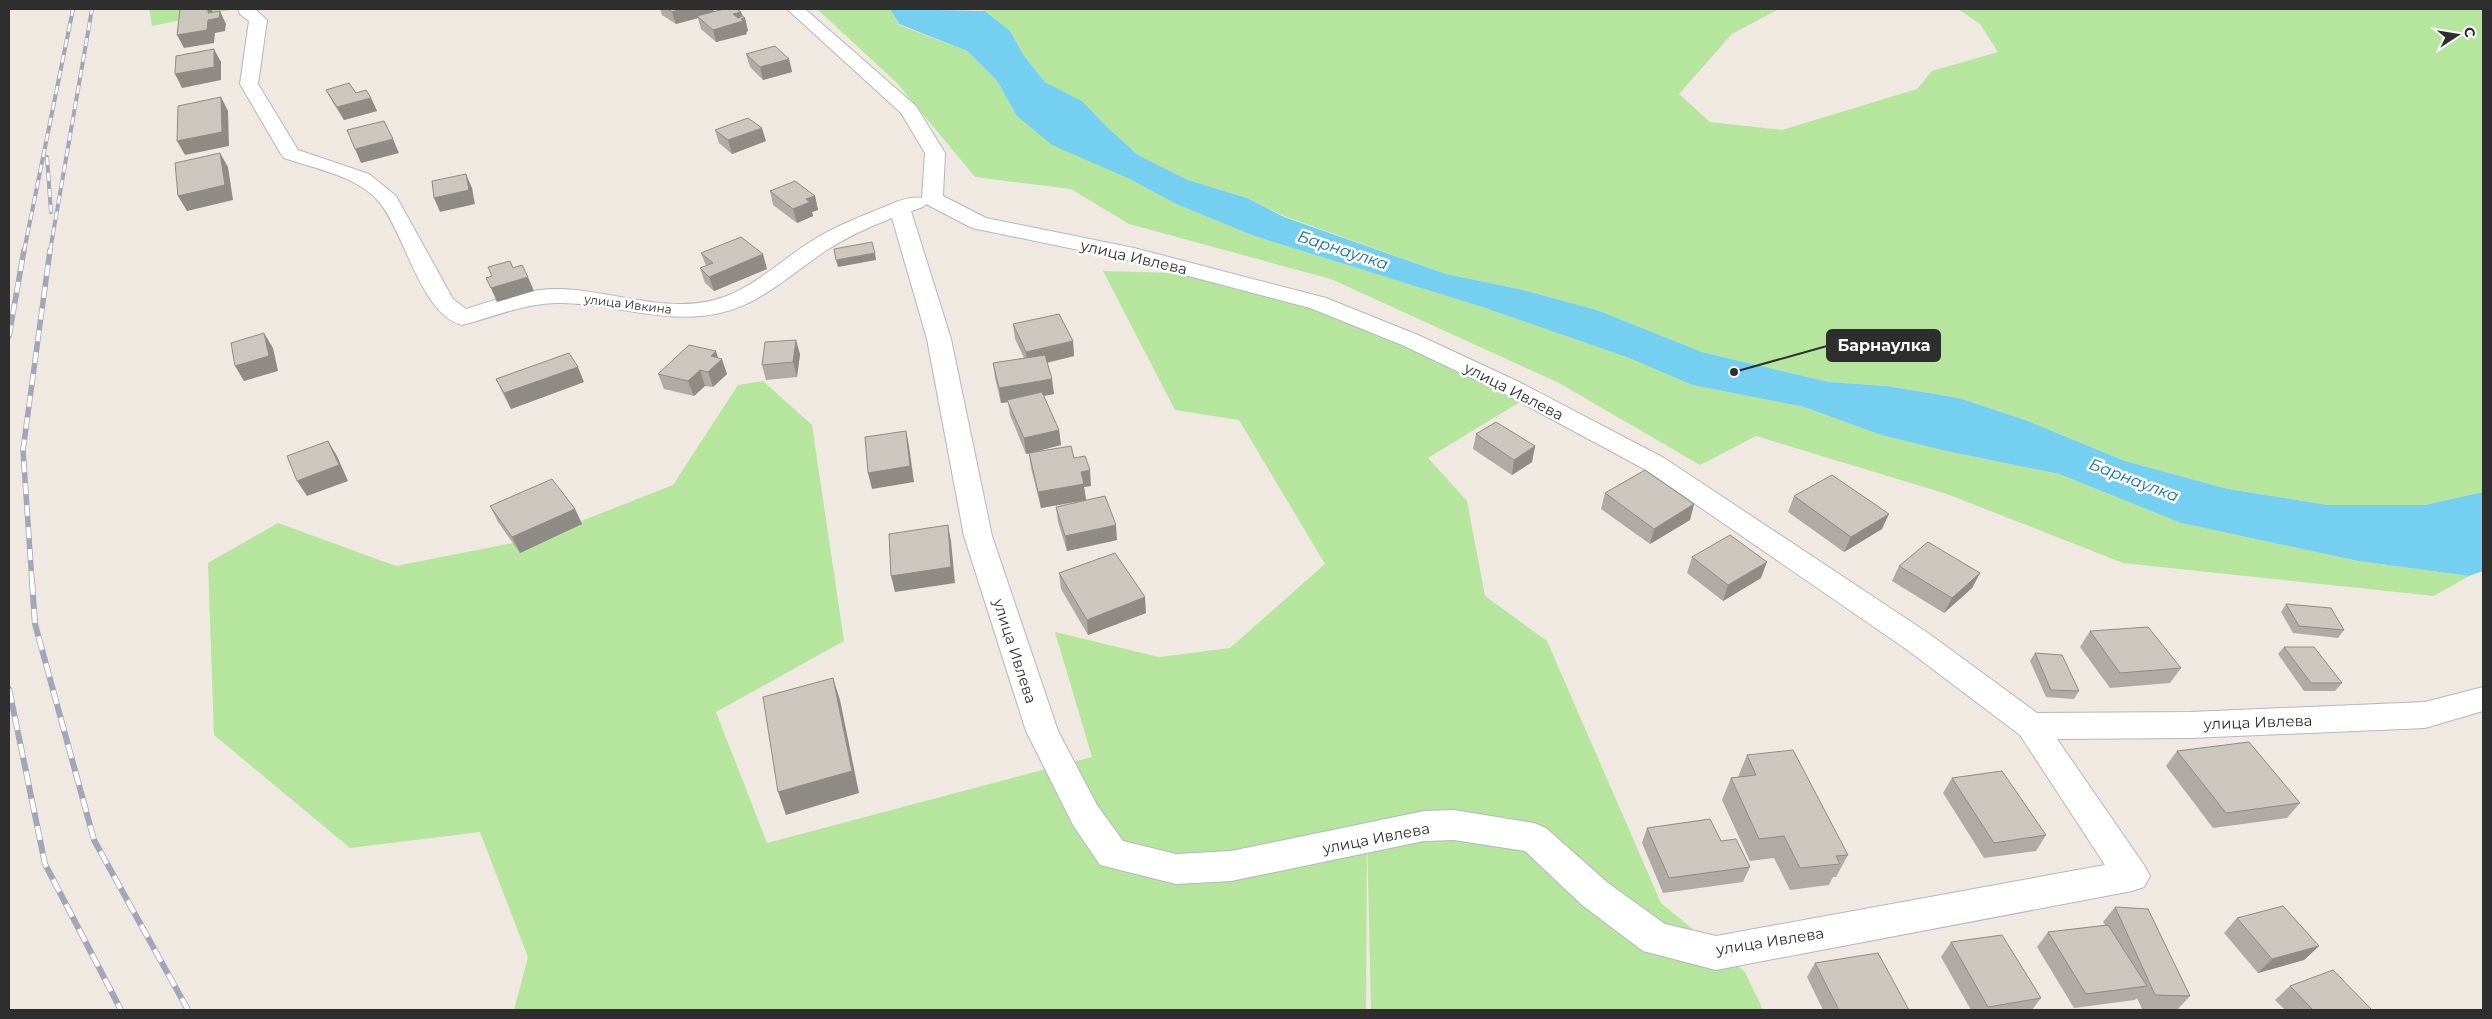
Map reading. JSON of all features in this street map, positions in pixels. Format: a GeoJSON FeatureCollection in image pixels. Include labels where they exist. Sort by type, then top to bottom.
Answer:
{"type":"FeatureCollection","features":[{"type":"Feature","properties":{"kind":"street","name":"улица Ивкина"},"geometry":{"type":"LineString","coordinates":[[245,9],[258,20],[249,84],[271,124],[291,154],[362,178],[389,200],[444,303],[462,318],[542,297],[562,296],[663,310],[694,311],[720,306],[739,299],[832,238],[899,208],[932,199]]}},
{"type":"Feature","properties":{"kind":"street"},"geometry":{"type":"LineString","coordinates":[[795,9],[909,110],[935,153],[932,199]]}},
{"type":"Feature","properties":{"kind":"street","name":"улица Ивлева"},"geometry":{"type":"LineString","coordinates":[[899,208],[939,339],[978,536],[1042,731],[1084,815],[1112,854],[1176,869],[1231,866],[1424,826],[1463,826],[1534,838],[1595,894],[1656,939],[1716,953],[2132,876],[2031,726],[1917,641],[1655,464],[1510,387],[1410,340],[1318,303],[1134,255],[980,223],[932,199]]}},
{"type":"Feature","properties":{"kind":"street","name":"улица Ивлева"},"geometry":{"type":"LineString","coordinates":[[2031,726],[2191,725],[2425,715],[2483,699]]}},
{"type":"Feature","properties":{"kind":"green space"},"geometry":{"type":"Polygon","coordinates":[[[149,9],[235,9],[152,26],[149,9]]]}},
{"type":"Feature","properties":{"kind":"green space"},"geometry":{"type":"Polygon","coordinates":[[[817,9],[890,9],[899,25],[967,51],[997,81],[1017,116],[1176,204],[1254,236],[1482,307],[1629,358],[1692,385],[1804,407],[1881,435],[1946,451],[2059,474],[2181,523],[2358,561],[2469,576],[2434,596],[2123,563],[1947,494],[1756,436],[1700,465],[1559,383],[1331,279],[1129,224],[1071,189],[975,177],[897,83],[817,9]]]}},
{"type":"Feature","properties":{"kind":"green space"},"geometry":{"type":"Polygon","coordinates":[[[980,9],[1779,9],[1732,34],[1679,94],[1710,122],[1782,130],[1917,89],[1932,71],[1998,52],[1980,24],[1958,9],[2483,9],[2483,492],[2425,505],[2328,505],[2228,489],[2125,461],[2028,421],[1959,398],[1887,386],[1829,382],[1702,352],[1597,310],[1519,289],[1446,274],[1284,216],[1247,198],[1188,180],[1138,155],[1082,101],[1045,82],[1024,56],[1010,31],[980,9]]]}},
{"type":"Feature","properties":{"kind":"green space"},"geometry":{"type":"Polygon","coordinates":[[[1103,271],[1176,273],[1336,310],[1528,397],[1428,458],[1467,501],[1485,596],[1547,641],[1661,903],[1745,972],[1763,1010],[1371,1010],[1367,833],[1366,1010],[514,1010],[528,957],[480,832],[350,848],[214,735],[208,563],[278,523],[396,566],[538,538],[673,485],[738,385],[763,381],[812,425],[844,641],[716,712],[767,843],[1092,757],[1055,632],[1159,657],[1230,648],[1325,564],[1239,420],[1175,410],[1103,271]]]}},
{"type":"Feature","properties":{"kind":"water"},"geometry":{"type":"Polygon","coordinates":[[[890,9],[985,11],[1010,31],[1024,56],[1045,82],[1082,101],[1138,155],[1188,180],[1247,198],[1284,217],[1446,274],[1519,289],[1597,310],[1702,352],[1829,382],[1887,386],[1959,398],[2028,421],[2125,461],[2228,489],[2328,505],[2425,505],[2483,492],[2483,571],[2469,576],[2358,561],[2181,523],[2059,474],[1946,451],[1881,435],[1804,407],[1692,385],[1629,358],[1482,307],[1254,236],[1176,204],[1130,179],[1052,145],[1017,116],[997,81],[967,51],[899,24],[890,9]]]}},
{"type":"Feature","properties":{"kind":"building"},"geometry":{"type":"Polygon","coordinates":[[[180,9],[208,9],[208,13],[220,11],[219,18],[208,20],[207,30],[177,35],[180,9]]]}},
{"type":"Feature","properties":{"kind":"building"},"geometry":{"type":"Polygon","coordinates":[[[668,9],[681,9],[672,12],[668,9]]]}},
{"type":"Feature","properties":{"kind":"building"},"geometry":{"type":"Polygon","coordinates":[[[724,9],[737,9],[741,12],[733,14],[738,18],[742,16],[745,18],[741,19],[743,21],[713,30],[697,16],[724,9]]]}},
{"type":"Feature","properties":{"kind":"building"},"geometry":{"type":"Polygon","coordinates":[[[775,46],[789,59],[760,67],[746,54],[775,46]]]}},
{"type":"Feature","properties":{"kind":"building"},"geometry":{"type":"Polygon","coordinates":[[[214,49],[214,67],[175,74],[176,56],[214,49]]]}},
{"type":"Feature","properties":{"kind":"building"},"geometry":{"type":"Polygon","coordinates":[[[349,83],[356,93],[366,90],[371,98],[337,107],[326,90],[349,83]]]}},
{"type":"Feature","properties":{"kind":"building"},"geometry":{"type":"Polygon","coordinates":[[[221,97],[222,132],[177,141],[178,106],[221,97]]]}},
{"type":"Feature","properties":{"kind":"building"},"geometry":{"type":"Polygon","coordinates":[[[748,118],[762,128],[728,140],[715,130],[748,118]]]}},
{"type":"Feature","properties":{"kind":"building"},"geometry":{"type":"Polygon","coordinates":[[[384,121],[393,139],[355,149],[347,130],[384,121]]]}},
{"type":"Feature","properties":{"kind":"building"},"geometry":{"type":"Polygon","coordinates":[[[220,153],[225,185],[178,196],[175,163],[220,153]]]}},
{"type":"Feature","properties":{"kind":"building"},"geometry":{"type":"Polygon","coordinates":[[[466,174],[469,190],[434,198],[432,181],[466,174]]]}},
{"type":"Feature","properties":{"kind":"building"},"geometry":{"type":"Polygon","coordinates":[[[795,181],[815,196],[806,199],[810,202],[793,209],[770,191],[795,181]]]}},
{"type":"Feature","properties":{"kind":"building"},"geometry":{"type":"Polygon","coordinates":[[[741,237],[763,254],[709,277],[700,268],[713,263],[701,253],[741,237]]]}},
{"type":"Feature","properties":{"kind":"building"},"geometry":{"type":"Polygon","coordinates":[[[872,242],[875,253],[836,260],[834,249],[872,242]]]}},
{"type":"Feature","properties":{"kind":"building"},"geometry":{"type":"Polygon","coordinates":[[[510,261],[513,268],[522,265],[528,277],[491,288],[486,278],[492,276],[488,267],[510,261]]]}},
{"type":"Feature","properties":{"kind":"building"},"geometry":{"type":"Polygon","coordinates":[[[1059,314],[1073,341],[1026,352],[1013,324],[1059,314]]]}},
{"type":"Feature","properties":{"kind":"building"},"geometry":{"type":"Polygon","coordinates":[[[264,333],[269,356],[235,366],[231,343],[264,333]]]}},
{"type":"Feature","properties":{"kind":"building"},"geometry":{"type":"Polygon","coordinates":[[[796,340],[793,362],[762,365],[765,342],[796,340]]]}},
{"type":"Feature","properties":{"kind":"building"},"geometry":{"type":"Polygon","coordinates":[[[689,345],[716,351],[711,356],[722,359],[708,372],[700,370],[688,381],[658,374],[689,345]]]}},
{"type":"Feature","properties":{"kind":"building"},"geometry":{"type":"Polygon","coordinates":[[[569,353],[578,367],[504,393],[496,379],[569,353]]]}},
{"type":"Feature","properties":{"kind":"building"},"geometry":{"type":"Polygon","coordinates":[[[1045,355],[1052,379],[999,388],[993,363],[1045,355]]]}},
{"type":"Feature","properties":{"kind":"building"},"geometry":{"type":"Polygon","coordinates":[[[1042,392],[1059,430],[1024,438],[1007,400],[1042,392]]]}},
{"type":"Feature","properties":{"kind":"building"},"geometry":{"type":"Polygon","coordinates":[[[1496,422],[1535,446],[1514,460],[1476,434],[1496,422]]]}},
{"type":"Feature","properties":{"kind":"building"},"geometry":{"type":"Polygon","coordinates":[[[906,431],[910,466],[868,473],[865,437],[906,431]]]}},
{"type":"Feature","properties":{"kind":"building"},"geometry":{"type":"Polygon","coordinates":[[[328,441],[339,465],[297,481],[287,456],[328,441]]]}},
{"type":"Feature","properties":{"kind":"building"},"geometry":{"type":"Polygon","coordinates":[[[1071,446],[1074,458],[1085,456],[1090,470],[1081,472],[1084,484],[1038,492],[1029,453],[1071,446]]]}},
{"type":"Feature","properties":{"kind":"building"},"geometry":{"type":"Polygon","coordinates":[[[1645,470],[1694,504],[1654,529],[1605,493],[1645,470]]]}},
{"type":"Feature","properties":{"kind":"building"},"geometry":{"type":"Polygon","coordinates":[[[1832,475],[1889,514],[1851,537],[1794,496],[1832,475]]]}},
{"type":"Feature","properties":{"kind":"building"},"geometry":{"type":"Polygon","coordinates":[[[552,479],[575,509],[512,537],[490,506],[552,479]]]}},
{"type":"Feature","properties":{"kind":"building"},"geometry":{"type":"Polygon","coordinates":[[[1105,496],[1116,525],[1065,536],[1056,507],[1105,496]]]}},
{"type":"Feature","properties":{"kind":"building"},"geometry":{"type":"Polygon","coordinates":[[[948,525],[951,567],[891,576],[889,534],[948,525]]]}},
{"type":"Feature","properties":{"kind":"building"},"geometry":{"type":"Polygon","coordinates":[[[1730,535],[1767,562],[1728,585],[1692,557],[1730,535]]]}},
{"type":"Feature","properties":{"kind":"building"},"geometry":{"type":"Polygon","coordinates":[[[1928,542],[1980,573],[1952,598],[1899,566],[1928,542]]]}},
{"type":"Feature","properties":{"kind":"building"},"geometry":{"type":"Polygon","coordinates":[[[1115,553],[1145,597],[1087,620],[1059,573],[1115,553]]]}},
{"type":"Feature","properties":{"kind":"building"},"geometry":{"type":"Polygon","coordinates":[[[2286,604],[2331,608],[2344,630],[2299,626],[2286,604]]]}},
{"type":"Feature","properties":{"kind":"building"},"geometry":{"type":"Polygon","coordinates":[[[2148,627],[2181,668],[2120,673],[2090,631],[2148,627]]]}},
{"type":"Feature","properties":{"kind":"building"},"geometry":{"type":"Polygon","coordinates":[[[2284,647],[2314,647],[2342,683],[2311,683],[2284,647]]]}},
{"type":"Feature","properties":{"kind":"building"},"geometry":{"type":"Polygon","coordinates":[[[2035,653],[2062,655],[2079,691],[2051,690],[2035,653]]]}},
{"type":"Feature","properties":{"kind":"building"},"geometry":{"type":"Polygon","coordinates":[[[833,678],[852,771],[778,792],[763,697],[833,678]]]}},
{"type":"Feature","properties":{"kind":"building"},"geometry":{"type":"Polygon","coordinates":[[[2249,742],[2300,803],[2226,813],[2177,751],[2249,742]]]}},
{"type":"Feature","properties":{"kind":"building"},"geometry":{"type":"Polygon","coordinates":[[[1793,750],[1848,855],[1836,856],[1840,864],[1800,868],[1784,836],[1759,839],[1731,778],[1756,775],[1747,755],[1793,750]]]}},
{"type":"Feature","properties":{"kind":"building"},"geometry":{"type":"Polygon","coordinates":[[[2002,771],[2046,835],[1994,843],[1952,778],[2002,771]]]}},
{"type":"Feature","properties":{"kind":"building"},"geometry":{"type":"Polygon","coordinates":[[[1710,819],[1721,841],[1736,839],[1750,867],[1669,878],[1647,828],[1710,819]]]}},
{"type":"Feature","properties":{"kind":"building"},"geometry":{"type":"Polygon","coordinates":[[[2283,906],[2319,946],[2272,959],[2237,918],[2283,906]]]}},
{"type":"Feature","properties":{"kind":"building"},"geometry":{"type":"Polygon","coordinates":[[[2115,907],[2148,909],[2190,996],[2155,995],[2115,907]]]}},
{"type":"Feature","properties":{"kind":"building"},"geometry":{"type":"Polygon","coordinates":[[[2108,925],[2147,986],[2086,994],[2048,932],[2108,925]]]}},
{"type":"Feature","properties":{"kind":"building"},"geometry":{"type":"Polygon","coordinates":[[[2002,935],[2041,998],[1988,1007],[1951,942],[2002,935]]]}},
{"type":"Feature","properties":{"kind":"building"},"geometry":{"type":"Polygon","coordinates":[[[1878,953],[1909,1010],[1839,1010],[1815,963],[1878,953]]]}},
{"type":"Feature","properties":{"kind":"building"},"geometry":{"type":"Polygon","coordinates":[[[2333,970],[2372,1010],[2313,1010],[2290,986],[2333,970]]]}},
{"type":"Feature","properties":{"kind":"railway"},"geometry":{"type":"LineString","coordinates":[[24,251],[73,9]]}},
{"type":"Feature","properties":{"kind":"railway"},"geometry":{"type":"LineString","coordinates":[[50,251],[92,9]]}},
{"type":"Feature","properties":{"kind":"railway"},"geometry":{"type":"LineString","coordinates":[[47,157],[51,212]]}},
{"type":"Feature","properties":{"kind":"railway"},"geometry":{"type":"LineString","coordinates":[[9,336],[24,250]]}},
{"type":"Feature","properties":{"kind":"railway"},"geometry":{"type":"LineString","coordinates":[[32,582],[23,450],[50,250]]}},
{"type":"Feature","properties":{"kind":"railway"},"geometry":{"type":"LineString","coordinates":[[32,581],[35,624],[94,840],[188,1010]]}},
{"type":"Feature","properties":{"kind":"railway"},"geometry":{"type":"LineString","coordinates":[[9,689],[45,864],[121,1010]]}},
{"type":"Feature","properties":{"kind":"place","name":"Барнаулка"},"geometry":{"type":"Point","coordinates":[1734,372]}}]}
